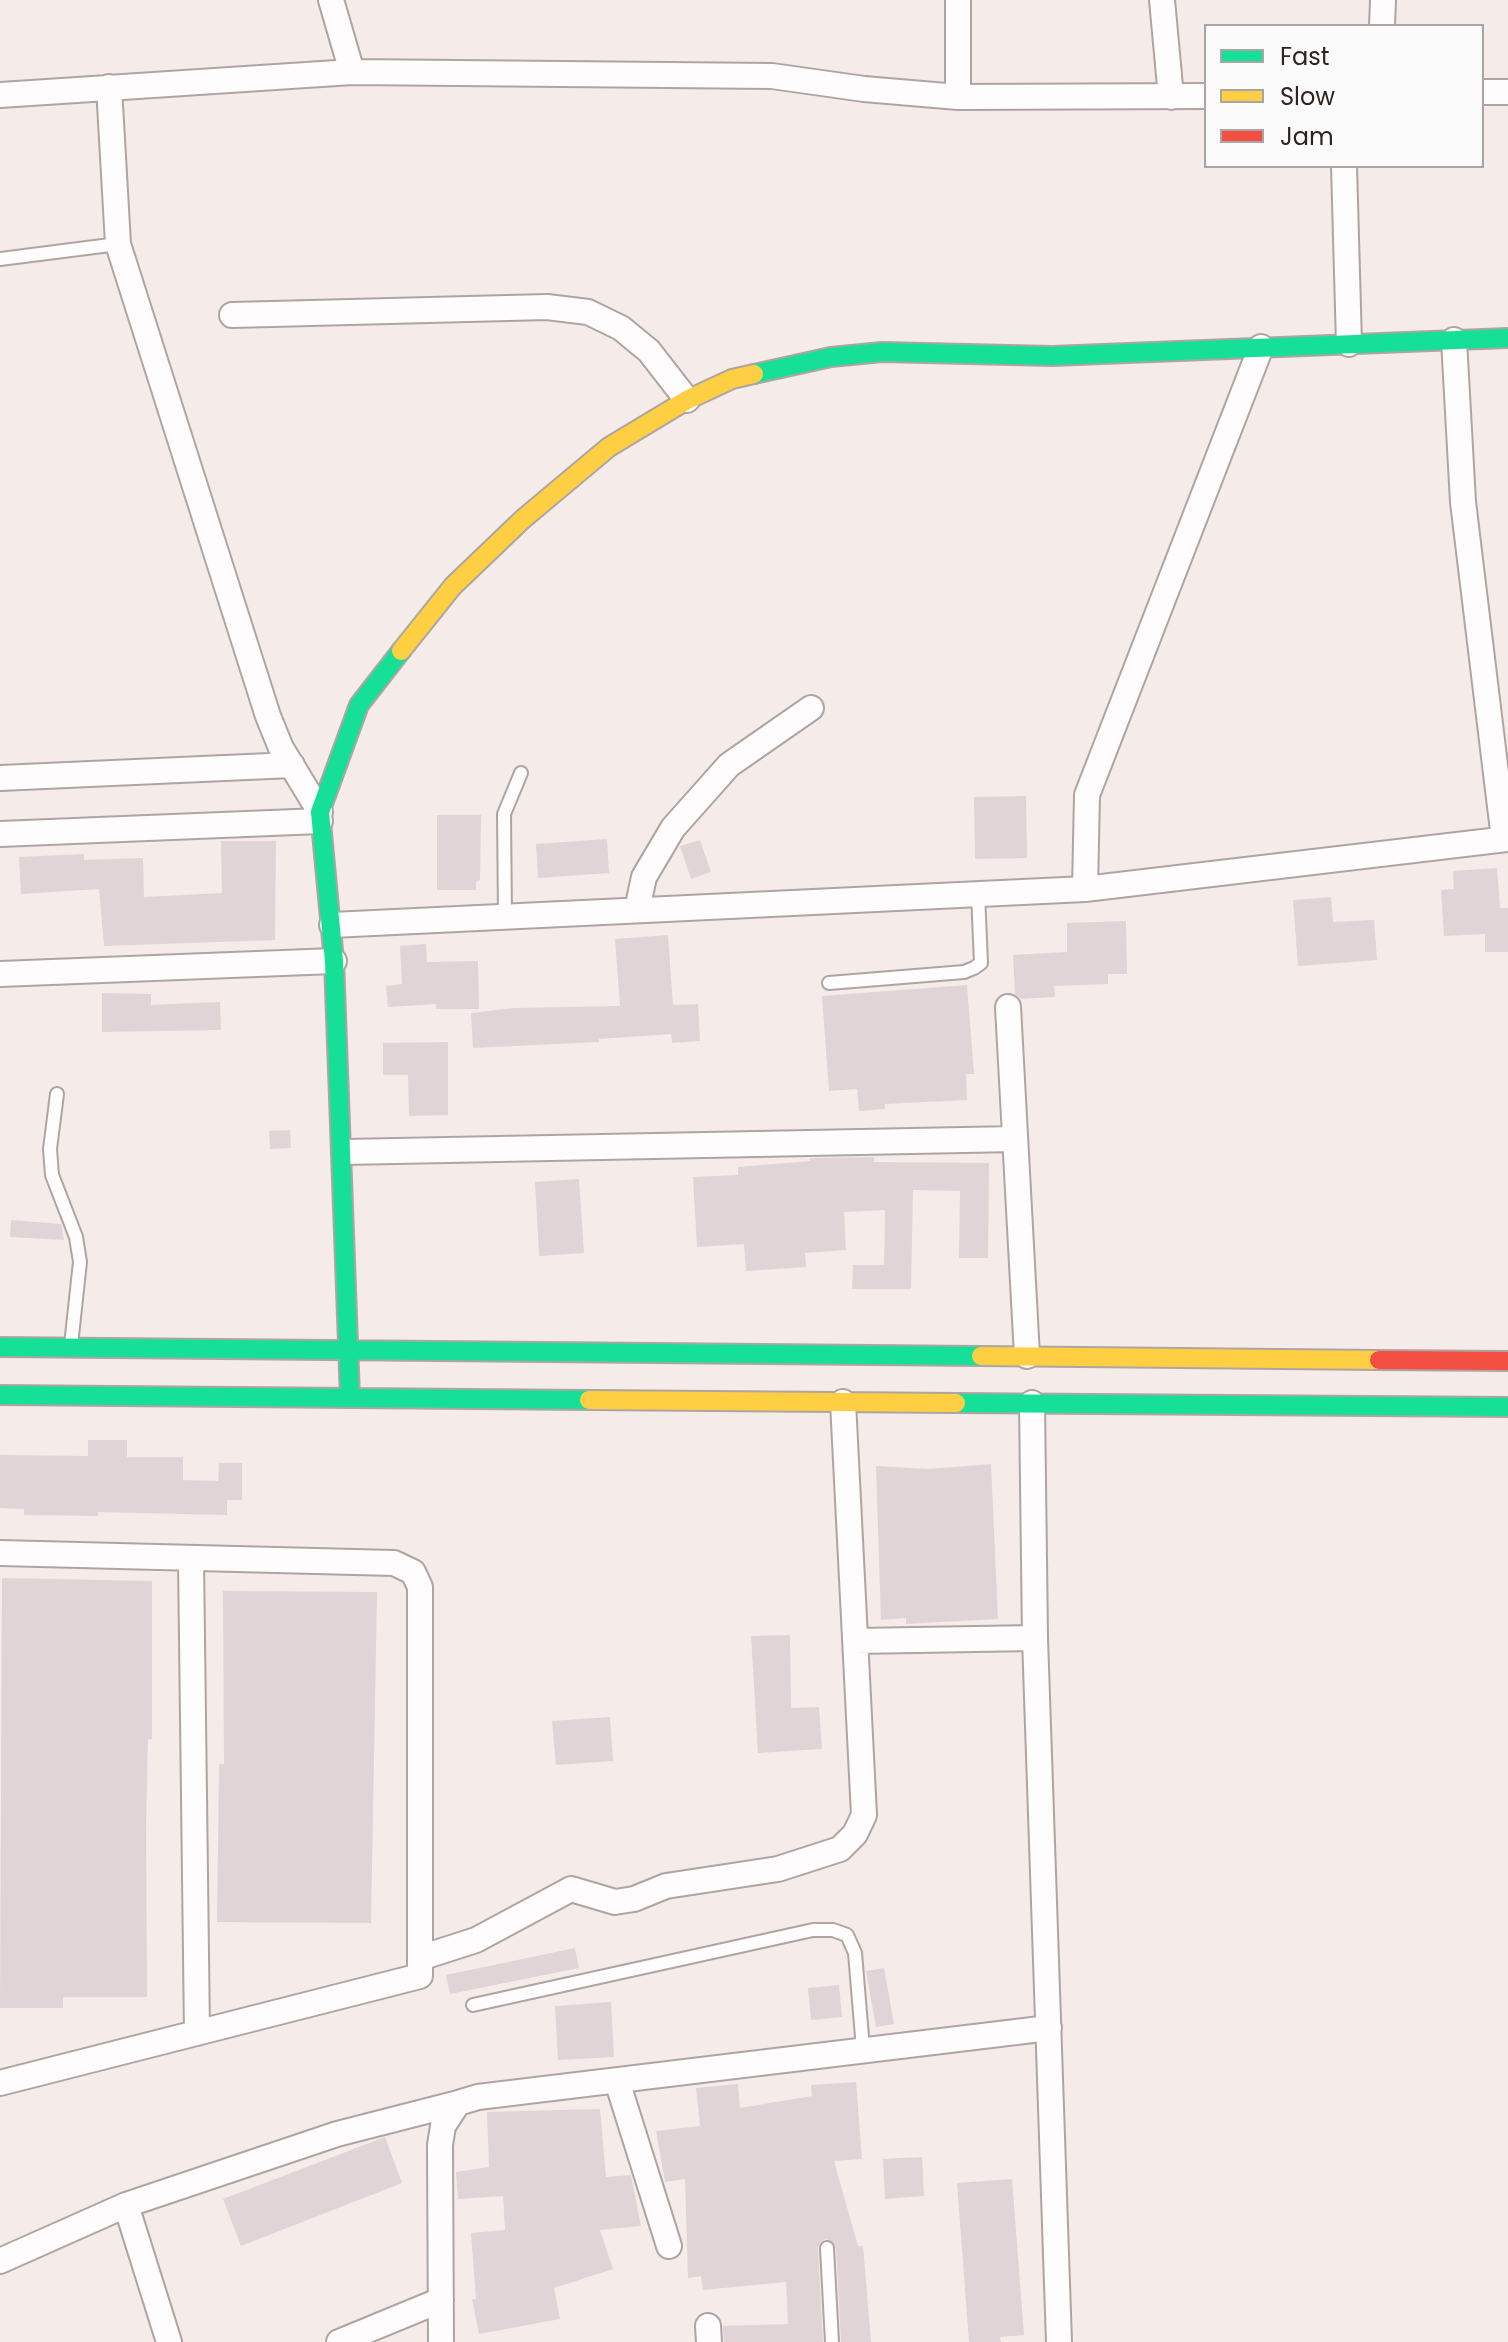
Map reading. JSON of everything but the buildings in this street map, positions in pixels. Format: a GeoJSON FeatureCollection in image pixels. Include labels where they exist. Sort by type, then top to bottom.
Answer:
{"type":"FeatureCollection","features":[{"type":"Feature","properties":{"kind":"street"},"geometry":{"type":"LineString","coordinates":[[331,0],[352,72]]}},
{"type":"Feature","properties":{"kind":"street"},"geometry":{"type":"LineString","coordinates":[[958,0],[958,97]]}},
{"type":"Feature","properties":{"kind":"street"},"geometry":{"type":"LineString","coordinates":[[1162,0],[1171,97]]}},
{"type":"Feature","properties":{"kind":"street"},"geometry":{"type":"LineString","coordinates":[[1382,24],[1383,0]]}},
{"type":"Feature","properties":{"kind":"street"},"geometry":{"type":"LineString","coordinates":[[0,95],[352,72],[772,76],[864,89],[958,97],[1204,96]]}},
{"type":"Feature","properties":{"kind":"street"},"geometry":{"type":"LineString","coordinates":[[109,87],[118,244],[268,716],[320,816],[332,925],[344,1152],[350,1398]]}},
{"type":"Feature","properties":{"kind":"street"},"geometry":{"type":"LineString","coordinates":[[1484,92],[1508,92]]}},
{"type":"Feature","properties":{"kind":"street"},"geometry":{"type":"LineString","coordinates":[[1344,168],[1349,344]]}},
{"type":"Feature","properties":{"kind":"street"},"geometry":{"type":"LineString","coordinates":[[232,315],[547,307],[588,312],[621,328],[649,351],[687,400]]}},
{"type":"Feature","properties":{"kind":"street"},"geometry":{"type":"LineString","coordinates":[[320,816],[346,733],[359,705],[453,586],[523,519],[609,447],[687,400],[732,379],[831,357],[882,352],[1052,356],[1508,338]]}},
{"type":"Feature","properties":{"kind":"street"},"geometry":{"type":"LineString","coordinates":[[332,925],[1085,889],[1506,839],[1463,502],[1454,340]]}},
{"type":"Feature","properties":{"kind":"street"},"geometry":{"type":"LineString","coordinates":[[1085,889],[1087,795],[1261,347]]}},
{"type":"Feature","properties":{"kind":"street"},"geometry":{"type":"LineString","coordinates":[[637,910],[644,877],[673,828],[729,765],[811,708]]}},
{"type":"Feature","properties":{"kind":"street"},"geometry":{"type":"LineString","coordinates":[[0,778],[292,765]]}},
{"type":"Feature","properties":{"kind":"street"},"geometry":{"type":"LineString","coordinates":[[0,834],[320,816]]}},
{"type":"Feature","properties":{"kind":"street"},"geometry":{"type":"LineString","coordinates":[[0,974],[334,961]]}},
{"type":"Feature","properties":{"kind":"street"},"geometry":{"type":"LineString","coordinates":[[1008,1007],[1027,1356]]}},
{"type":"Feature","properties":{"kind":"street"},"geometry":{"type":"LineString","coordinates":[[344,1152],[1015,1139]]}},
{"type":"Feature","properties":{"kind":"street"},"geometry":{"type":"LineString","coordinates":[[0,1347],[1508,1361]]}},
{"type":"Feature","properties":{"kind":"street"},"geometry":{"type":"LineString","coordinates":[[0,1395],[1508,1407]]}},
{"type":"Feature","properties":{"kind":"street"},"geometry":{"type":"LineString","coordinates":[[420,1958],[476,1940],[571,1889],[615,1902],[666,1886],[778,1869],[840,1849],[855,1834],[864,1815],[843,1402]]}},
{"type":"Feature","properties":{"kind":"street"},"geometry":{"type":"LineString","coordinates":[[1032,1403],[1035,1638],[1059,2342]]}},
{"type":"Feature","properties":{"kind":"street"},"geometry":{"type":"LineString","coordinates":[[0,1553],[394,1563],[413,1572],[420,1587],[420,1976],[0,2083]]}},
{"type":"Feature","properties":{"kind":"street"},"geometry":{"type":"LineString","coordinates":[[191,1560],[197,2033]]}},
{"type":"Feature","properties":{"kind":"street"},"geometry":{"type":"LineString","coordinates":[[856,1641],[1035,1638]]}},
{"type":"Feature","properties":{"kind":"street"},"geometry":{"type":"LineString","coordinates":[[0,2261],[126,2205],[337,2134],[478,2097],[1049,2028]]}},
{"type":"Feature","properties":{"kind":"street"},"geometry":{"type":"LineString","coordinates":[[617,2081],[669,2246]]}},
{"type":"Feature","properties":{"kind":"street"},"geometry":{"type":"LineString","coordinates":[[441,2342],[440,2145],[443,2126],[458,2103]]}},
{"type":"Feature","properties":{"kind":"street"},"geometry":{"type":"LineString","coordinates":[[126,2205],[169,2342]]}},
{"type":"Feature","properties":{"kind":"street"},"geometry":{"type":"LineString","coordinates":[[339,2342],[441,2300]]}},
{"type":"Feature","properties":{"kind":"lane"},"geometry":{"type":"LineString","coordinates":[[0,259],[118,244]]}},
{"type":"Feature","properties":{"kind":"lane"},"geometry":{"type":"LineString","coordinates":[[505,916],[504,814],[521,773]]}},
{"type":"Feature","properties":{"kind":"lane"},"geometry":{"type":"LineString","coordinates":[[829,983],[964,972],[974,968],[981,963],[978,894]]}},
{"type":"Feature","properties":{"kind":"lane"},"geometry":{"type":"LineString","coordinates":[[57,1094],[50,1149],[52,1175],[76,1237],[80,1262],[71,1348]]}},
{"type":"Feature","properties":{"kind":"lane"},"geometry":{"type":"LineString","coordinates":[[473,2005],[813,1930],[833,1930],[847,1935],[855,1953],[863,2049]]}},
{"type":"Feature","properties":{"kind":"lane"},"geometry":{"type":"LineString","coordinates":[[827,2248],[832,2342]]}},
{"type":"Feature","properties":{"kind":"traffic: fast"},"geometry":{"type":"LineString","coordinates":[[754,374],[831,357],[882,352],[1052,356],[1508,338]]}},
{"type":"Feature","properties":{"kind":"traffic: fast"},"geometry":{"type":"LineString","coordinates":[[350,1398],[334,961],[320,812],[359,705],[401,651]]}},
{"type":"Feature","properties":{"kind":"traffic: fast"},"geometry":{"type":"LineString","coordinates":[[0,1347],[981,1356]]}},
{"type":"Feature","properties":{"kind":"traffic: fast"},"geometry":{"type":"LineString","coordinates":[[0,1395],[589,1400]]}},
{"type":"Feature","properties":{"kind":"traffic: fast"},"geometry":{"type":"LineString","coordinates":[[956,1403],[1508,1407]]}},
{"type":"Feature","properties":{"kind":"traffic: slow"},"geometry":{"type":"LineString","coordinates":[[401,651],[453,586],[523,519],[609,447],[687,400],[732,379],[754,374]]}},
{"type":"Feature","properties":{"kind":"traffic: slow"},"geometry":{"type":"LineString","coordinates":[[981,1356],[1379,1360]]}},
{"type":"Feature","properties":{"kind":"traffic: slow"},"geometry":{"type":"LineString","coordinates":[[589,1400],[956,1403]]}},
{"type":"Feature","properties":{"kind":"traffic: jam"},"geometry":{"type":"LineString","coordinates":[[1379,1360],[1508,1361]]}}]}
